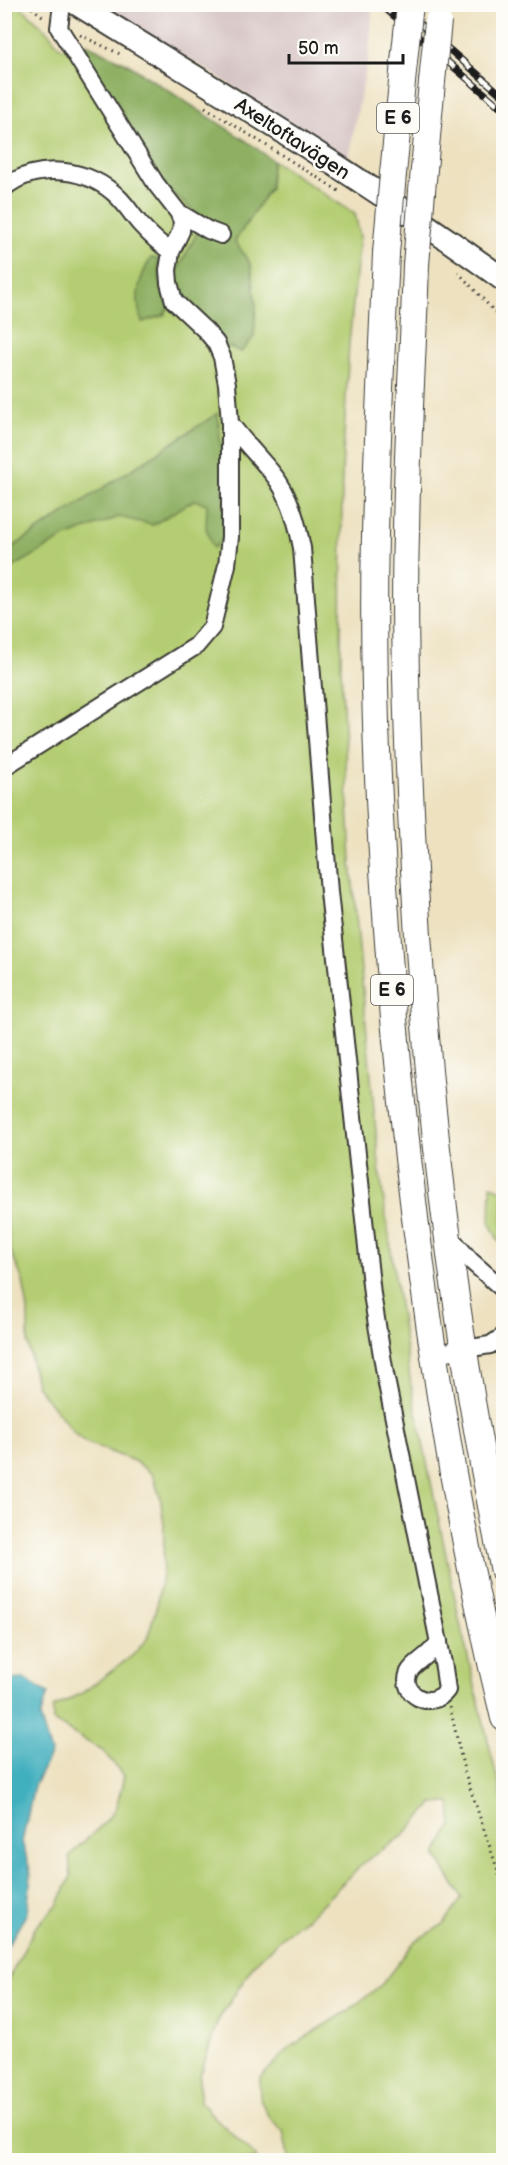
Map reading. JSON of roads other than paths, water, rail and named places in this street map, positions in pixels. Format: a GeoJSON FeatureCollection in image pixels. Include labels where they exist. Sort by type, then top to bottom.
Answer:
{"type":"FeatureCollection","features":[{"type":"Feature","properties":{"kind":"highway","name":"E 6"},"geometry":{"type":"LineString","coordinates":[[410,4],[386,253],[375,536],[377,741],[386,926],[405,1136],[433,1354],[459,1508],[504,1718]]}},
{"type":"Feature","properties":{"kind":"highway","name":"E 6"},"geometry":{"type":"LineString","coordinates":[[439,13],[416,265],[405,537],[408,742],[417,929],[435,1136],[464,1350],[490,1507],[504,1571]]}},
{"type":"Feature","properties":{"kind":"main road","name":"Axeltoftavägen"},"geometry":{"type":"LineString","coordinates":[[77,4],[279,129],[456,245],[504,280]]}},
{"type":"Feature","properties":{"kind":"lane"},"geometry":{"type":"LineString","coordinates":[[4,767],[196,646],[212,627],[228,565],[230,423],[227,384],[222,357],[216,344],[174,301],[168,283],[171,252],[181,231],[182,221],[178,212],[156,184],[59,28],[62,4]]}},
{"type":"Feature","properties":{"kind":"lane"},"geometry":{"type":"LineString","coordinates":[[4,188],[15,180],[37,172],[67,171],[94,181],[118,197],[141,226],[171,252]]}},
{"type":"Feature","properties":{"kind":"lane"},"geometry":{"type":"LineString","coordinates":[[178,212],[221,235]]}},
{"type":"Feature","properties":{"kind":"lane"},"geometry":{"type":"LineString","coordinates":[[230,423],[246,446],[274,475],[288,500],[297,524],[302,549],[329,892],[372,1294],[385,1374],[439,1641],[447,1690],[442,1697],[425,1700],[416,1696],[407,1683],[410,1672],[416,1664],[433,1651],[439,1641]]}},
{"type":"Feature","properties":{"kind":"lane"},"geometry":{"type":"LineString","coordinates":[[447,1234],[471,1261],[504,1290]]}},
{"type":"Feature","properties":{"kind":"lane"},"geometry":{"type":"LineString","coordinates":[[433,1354],[490,1345],[504,1336]]}},
{"type":"Feature","properties":{"kind":"water"},"geometry":{"type":"Polygon","coordinates":[[[25,1679],[48,1693],[40,1717],[51,1753],[34,1786],[22,1842],[31,1873],[27,1913],[5,1950],[5,1680],[25,1679]]]}},
{"type":"Feature","properties":{"kind":"railway"},"geometry":{"type":"LineString","coordinates":[[380,4],[504,110]]}},
{"type":"Feature","properties":{"kind":"railway"},"geometry":{"type":"LineString","coordinates":[[397,4],[504,97]]}}]}
